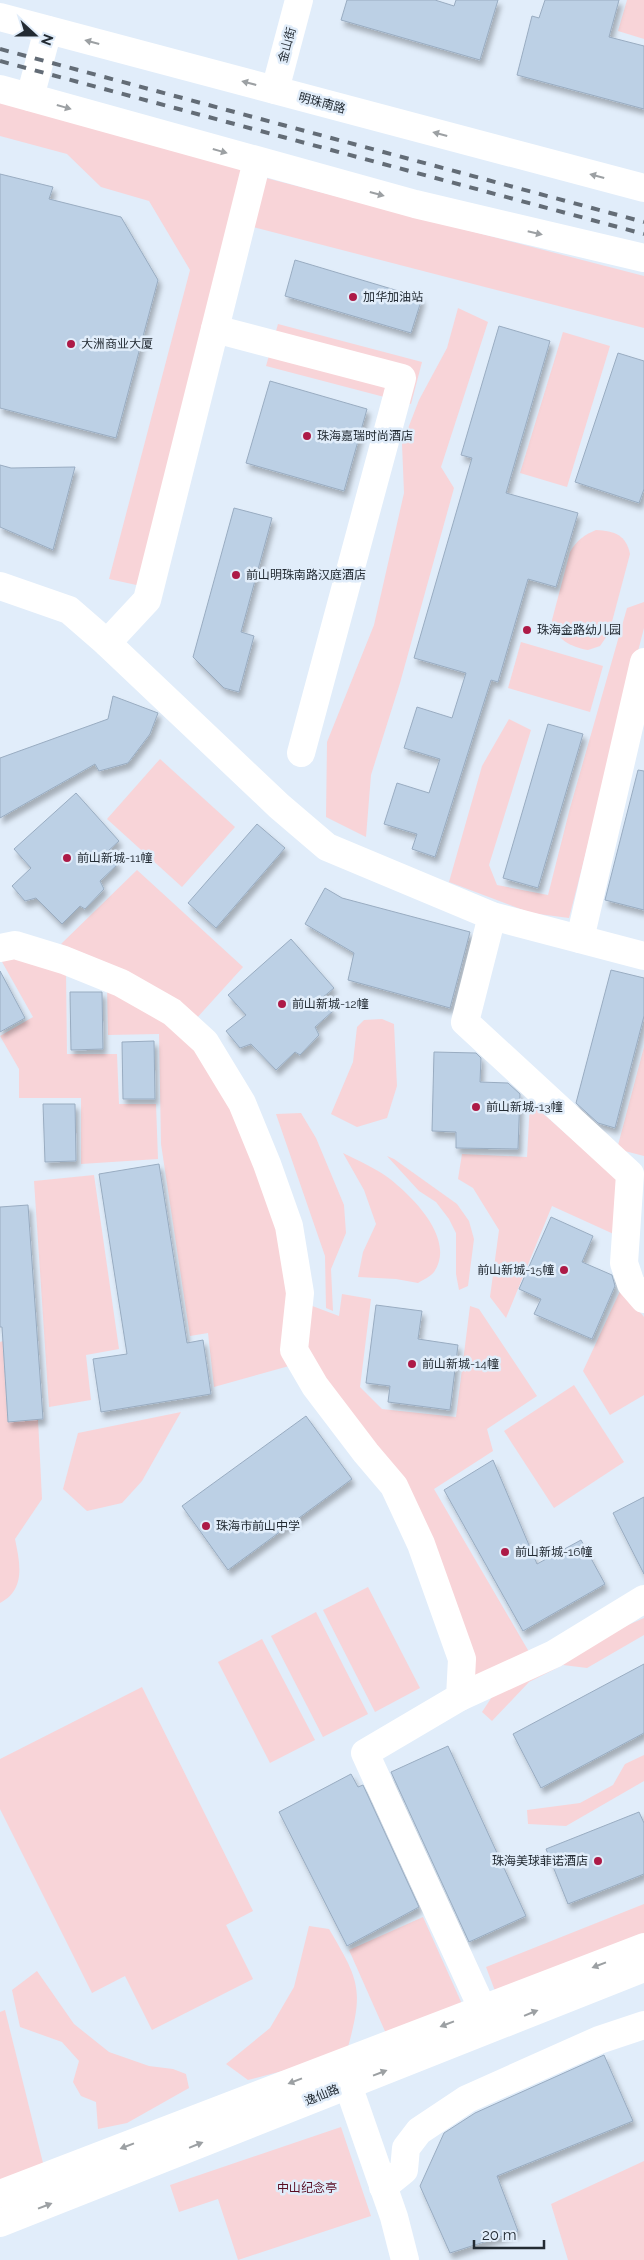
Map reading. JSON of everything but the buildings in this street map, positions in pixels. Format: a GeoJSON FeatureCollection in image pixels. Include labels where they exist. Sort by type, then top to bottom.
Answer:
{"type":"FeatureCollection","features":[{"type":"Feature","properties":{"kind":"main road","name":"金山街"},"geometry":{"type":"LineString","coordinates":[[275,90],[299,0]]}},
{"type":"Feature","properties":{"kind":"main road","name":"明珠南路"},"geometry":{"type":"LineString","coordinates":[[0,17],[644,188]]}},
{"type":"Feature","properties":{"kind":"main road"},"geometry":{"type":"LineString","coordinates":[[30,98],[48,30]]}},
{"type":"Feature","properties":{"kind":"main road"},"geometry":{"type":"LineString","coordinates":[[0,90],[415,204],[644,258]]}},
{"type":"Feature","properties":{"kind":"main road"},"geometry":{"type":"LineString","coordinates":[[107,643],[147,600],[257,161]]}},
{"type":"Feature","properties":{"kind":"main road"},"geometry":{"type":"LineString","coordinates":[[215,329],[402,378],[301,753]]}},
{"type":"Feature","properties":{"kind":"main road"},"geometry":{"type":"LineString","coordinates":[[0,586],[69,610],[107,643],[279,806],[327,847],[492,916],[644,956]]}},
{"type":"Feature","properties":{"kind":"main road"},"geometry":{"type":"LineString","coordinates":[[580,939],[644,662]]}},
{"type":"Feature","properties":{"kind":"main road"},"geometry":{"type":"LineString","coordinates":[[492,916],[465,1022],[630,1174],[624,1263],[631,1284],[644,1299]]}},
{"type":"Feature","properties":{"kind":"main road"},"geometry":{"type":"LineString","coordinates":[[0,948],[15,945],[64,960],[121,983],[172,1012],[205,1042],[242,1103],[268,1164],[289,1226],[300,1293],[294,1350],[314,1386],[394,1486],[421,1544],[462,1659],[460,1697]]}},
{"type":"Feature","properties":{"kind":"main road"},"geometry":{"type":"LineString","coordinates":[[483,2010],[366,1753],[460,1697],[554,1654],[644,1600]]}},
{"type":"Feature","properties":{"kind":"main road","name":"逸仙路"},"geometry":{"type":"LineString","coordinates":[[0,2194],[644,1947]]}},
{"type":"Feature","properties":{"kind":"main road","name":"逸仙路"},"geometry":{"type":"LineString","coordinates":[[0,2223],[644,1968]]}},
{"type":"Feature","properties":{"kind":"main road"},"geometry":{"type":"LineString","coordinates":[[383,2187],[404,2170],[406,2148],[419,2131],[467,2099],[599,2040],[644,2025]]}},
{"type":"Feature","properties":{"kind":"main road"},"geometry":{"type":"LineString","coordinates":[[348,2085],[394,2217],[405,2260]]}},
{"type":"Feature","properties":{"kind":"green space"},"geometry":{"type":"Polygon","coordinates":[[[627,0],[644,0],[644,39],[618,31],[627,0]]]}},
{"type":"Feature","properties":{"kind":"green space"},"geometry":{"type":"Polygon","coordinates":[[[0,101],[245,167],[141,586],[109,579],[190,270],[149,201],[101,187],[67,154],[0,136],[0,101]]]}},
{"type":"Feature","properties":{"kind":"green space"},"geometry":{"type":"Polygon","coordinates":[[[262,177],[644,276],[644,328],[249,226],[262,177]]]}},
{"type":"Feature","properties":{"kind":"green space"},"geometry":{"type":"Polygon","coordinates":[[[458,308],[488,322],[441,467],[454,488],[400,683],[371,775],[366,837],[326,817],[327,742],[374,625],[404,493],[402,444],[419,400],[447,348],[458,308]]]}},
{"type":"Feature","properties":{"kind":"green space"},"geometry":{"type":"Polygon","coordinates":[[[278,324],[422,362],[411,404],[266,366],[278,324]]]}},
{"type":"Feature","properties":{"kind":"green space"},"geometry":{"type":"Polygon","coordinates":[[[563,332],[610,346],[567,487],[520,473],[563,332]]]}},
{"type":"Feature","properties":{"kind":"green space"},"geometry":{"type":"Polygon","coordinates":[[[596,530],[619,535],[626,542],[630,554],[609,633],[600,646],[588,650],[575,647],[564,641],[553,627],[552,620],[570,552],[581,538],[596,530]]]}},
{"type":"Feature","properties":{"kind":"green space"},"geometry":{"type":"Polygon","coordinates":[[[644,602],[644,628],[569,918],[531,913],[449,882],[482,766],[509,719],[531,730],[489,865],[497,885],[548,895],[570,808],[627,608],[644,602]]]}},
{"type":"Feature","properties":{"kind":"green space"},"geometry":{"type":"Polygon","coordinates":[[[521,642],[603,666],[590,712],[508,688],[521,642]]]}},
{"type":"Feature","properties":{"kind":"green space"},"geometry":{"type":"Polygon","coordinates":[[[160,759],[235,827],[182,887],[107,819],[160,759]]]}},
{"type":"Feature","properties":{"kind":"green space"},"geometry":{"type":"Polygon","coordinates":[[[137,870],[243,967],[195,1020],[129,972],[61,944],[137,870]]]}},
{"type":"Feature","properties":{"kind":"green space"},"geometry":{"type":"Polygon","coordinates":[[[13,954],[66,971],[67,1054],[117,1054],[119,1104],[156,1104],[158,1159],[81,1164],[81,1098],[19,1098],[19,1069],[0,1036],[33,1017],[1,960],[13,954]]]}},
{"type":"Feature","properties":{"kind":"green space"},"geometry":{"type":"Polygon","coordinates":[[[107,986],[166,1018],[199,1050],[233,1106],[281,1225],[293,1293],[289,1366],[214,1387],[208,1333],[190,1336],[161,1144],[159,1034],[108,1035],[107,986]]]}},
{"type":"Feature","properties":{"kind":"green space"},"geometry":{"type":"Polygon","coordinates":[[[382,1019],[394,1024],[397,1086],[387,1118],[357,1127],[331,1114],[353,1062],[357,1027],[364,1020],[382,1019]]]}},
{"type":"Feature","properties":{"kind":"green space"},"geometry":{"type":"Polygon","coordinates":[[[644,1047],[644,1156],[617,1149],[644,1047]]]}},
{"type":"Feature","properties":{"kind":"green space"},"geometry":{"type":"Polygon","coordinates":[[[530,1102],[619,1181],[618,1236],[552,1206],[506,1318],[490,1297],[499,1230],[473,1188],[458,1179],[462,1154],[527,1157],[530,1102]]]}},
{"type":"Feature","properties":{"kind":"green space"},"geometry":{"type":"Polygon","coordinates":[[[301,1113],[316,1138],[344,1205],[346,1233],[331,1269],[333,1311],[326,1308],[325,1256],[276,1114],[301,1113]]]}},
{"type":"Feature","properties":{"kind":"green space"},"geometry":{"type":"Polygon","coordinates":[[[343,1153],[374,1168],[390,1179],[410,1197],[429,1221],[440,1247],[439,1260],[434,1272],[418,1283],[396,1279],[358,1277],[363,1252],[376,1224],[364,1190],[343,1153]]]}},
{"type":"Feature","properties":{"kind":"green space"},"geometry":{"type":"Polygon","coordinates":[[[387,1156],[457,1204],[469,1221],[474,1239],[468,1286],[459,1290],[456,1274],[456,1233],[449,1219],[436,1202],[419,1191],[387,1156]]]}},
{"type":"Feature","properties":{"kind":"green space"},"geometry":{"type":"Polygon","coordinates":[[[94,1175],[119,1349],[86,1355],[91,1400],[49,1407],[34,1181],[94,1175]]]}},
{"type":"Feature","properties":{"kind":"green space"},"geometry":{"type":"Polygon","coordinates":[[[621,1289],[644,1317],[644,1395],[610,1415],[583,1371],[621,1289]]]}},
{"type":"Feature","properties":{"kind":"green space"},"geometry":{"type":"Polygon","coordinates":[[[342,1294],[371,1299],[360,1387],[382,1409],[456,1417],[470,1306],[479,1309],[537,1396],[487,1429],[493,1451],[434,1489],[532,1657],[473,1683],[452,1606],[304,1347],[307,1304],[339,1316],[342,1294]]]}},
{"type":"Feature","properties":{"kind":"green space"},"geometry":{"type":"Polygon","coordinates":[[[3,1341],[8,1421],[38,1419],[42,1499],[15,1539],[19,1575],[14,1591],[0,1603],[0,1342],[3,1341]]]}},
{"type":"Feature","properties":{"kind":"green space"},"geometry":{"type":"Polygon","coordinates":[[[574,1385],[624,1462],[554,1508],[504,1431],[574,1385]]]}},
{"type":"Feature","properties":{"kind":"green space"},"geometry":{"type":"Polygon","coordinates":[[[181,1412],[142,1481],[122,1503],[87,1511],[63,1489],[78,1433],[181,1412]]]}},
{"type":"Feature","properties":{"kind":"green space"},"geometry":{"type":"Polygon","coordinates":[[[368,1587],[420,1688],[375,1712],[323,1610],[368,1587]]]}},
{"type":"Feature","properties":{"kind":"green space"},"geometry":{"type":"Polygon","coordinates":[[[316,1612],[368,1714],[323,1737],[271,1636],[316,1612]]]}},
{"type":"Feature","properties":{"kind":"green space"},"geometry":{"type":"Polygon","coordinates":[[[644,1618],[644,1635],[587,1668],[563,1665],[529,1682],[492,1721],[482,1712],[503,1680],[644,1618]]]}},
{"type":"Feature","properties":{"kind":"green space"},"geometry":{"type":"Polygon","coordinates":[[[262,1639],[315,1740],[270,1763],[218,1662],[262,1639]]]}},
{"type":"Feature","properties":{"kind":"green space"},"geometry":{"type":"Polygon","coordinates":[[[142,1687],[253,1911],[226,1925],[253,1979],[152,2030],[125,1976],[92,1993],[0,1809],[0,1759],[142,1687]]]}},
{"type":"Feature","properties":{"kind":"green space"},"geometry":{"type":"Polygon","coordinates":[[[644,1755],[644,1781],[566,1826],[528,1824],[527,1810],[580,1803],[613,1785],[625,1764],[644,1755]]]}},
{"type":"Feature","properties":{"kind":"green space"},"geometry":{"type":"Polygon","coordinates":[[[644,1904],[644,1941],[498,1999],[486,1967],[644,1904]]]}},
{"type":"Feature","properties":{"kind":"green space"},"geometry":{"type":"Polygon","coordinates":[[[423,1917],[462,2004],[388,2038],[349,1950],[423,1917]]]}},
{"type":"Feature","properties":{"kind":"green space"},"geometry":{"type":"Polygon","coordinates":[[[309,1926],[329,1929],[347,1961],[356,1985],[356,2011],[348,2047],[320,2061],[248,2080],[226,2064],[270,2028],[294,1987],[309,1926]]]}},
{"type":"Feature","properties":{"kind":"green space"},"geometry":{"type":"Polygon","coordinates":[[[37,1971],[74,2024],[109,2052],[149,2066],[173,2069],[186,2074],[189,2088],[127,2123],[98,2129],[96,2102],[81,2096],[73,2082],[79,2061],[62,2042],[20,2027],[12,1990],[37,1971]]]}},
{"type":"Feature","properties":{"kind":"green space"},"geometry":{"type":"Polygon","coordinates":[[[5,2010],[43,2163],[0,2183],[0,2012],[5,2010]]]}},
{"type":"Feature","properties":{"kind":"green space","name":"中山纪念亭"},"geometry":{"type":"Polygon","coordinates":[[[341,2127],[371,2216],[238,2260],[218,2199],[179,2212],[170,2185],[341,2127]]]}},
{"type":"Feature","properties":{"kind":"green space"},"geometry":{"type":"Polygon","coordinates":[[[644,2161],[644,2260],[568,2260],[551,2204],[644,2161]]]}},
{"type":"Feature","properties":{"kind":"railway"},"geometry":{"type":"LineString","coordinates":[[0,49],[644,222]]}},
{"type":"Feature","properties":{"kind":"railway"},"geometry":{"type":"LineString","coordinates":[[0,61],[644,234]]}},
{"type":"Feature","properties":{"kind":"place","name":"加华加油站"},"geometry":{"type":"Point","coordinates":[353,297]}},
{"type":"Feature","properties":{"kind":"place","name":"大洲商业大厦"},"geometry":{"type":"Point","coordinates":[71,344]}},
{"type":"Feature","properties":{"kind":"place","name":"珠海嘉瑞时尚酒店"},"geometry":{"type":"Point","coordinates":[307,436]}},
{"type":"Feature","properties":{"kind":"place","name":"前山明珠南路汉庭酒店"},"geometry":{"type":"Point","coordinates":[236,575]}},
{"type":"Feature","properties":{"kind":"place","name":"珠海金路幼儿园"},"geometry":{"type":"Point","coordinates":[527,630]}},
{"type":"Feature","properties":{"kind":"place","name":"前山新城-11幢"},"geometry":{"type":"Point","coordinates":[67,858]}},
{"type":"Feature","properties":{"kind":"place","name":"前山新城-12幢"},"geometry":{"type":"Point","coordinates":[282,1004]}},
{"type":"Feature","properties":{"kind":"place","name":"前山新城-13幢"},"geometry":{"type":"Point","coordinates":[476,1107]}},
{"type":"Feature","properties":{"kind":"place","name":"前山新城-15幢"},"geometry":{"type":"Point","coordinates":[564,1270]}},
{"type":"Feature","properties":{"kind":"place","name":"前山新城-14幢"},"geometry":{"type":"Point","coordinates":[412,1364]}},
{"type":"Feature","properties":{"kind":"place","name":"珠海市前山中学"},"geometry":{"type":"Point","coordinates":[206,1526]}},
{"type":"Feature","properties":{"kind":"place","name":"前山新城-16幢"},"geometry":{"type":"Point","coordinates":[505,1552]}},
{"type":"Feature","properties":{"kind":"place","name":"珠海美球菲诺酒店"},"geometry":{"type":"Point","coordinates":[598,1861]}}]}
